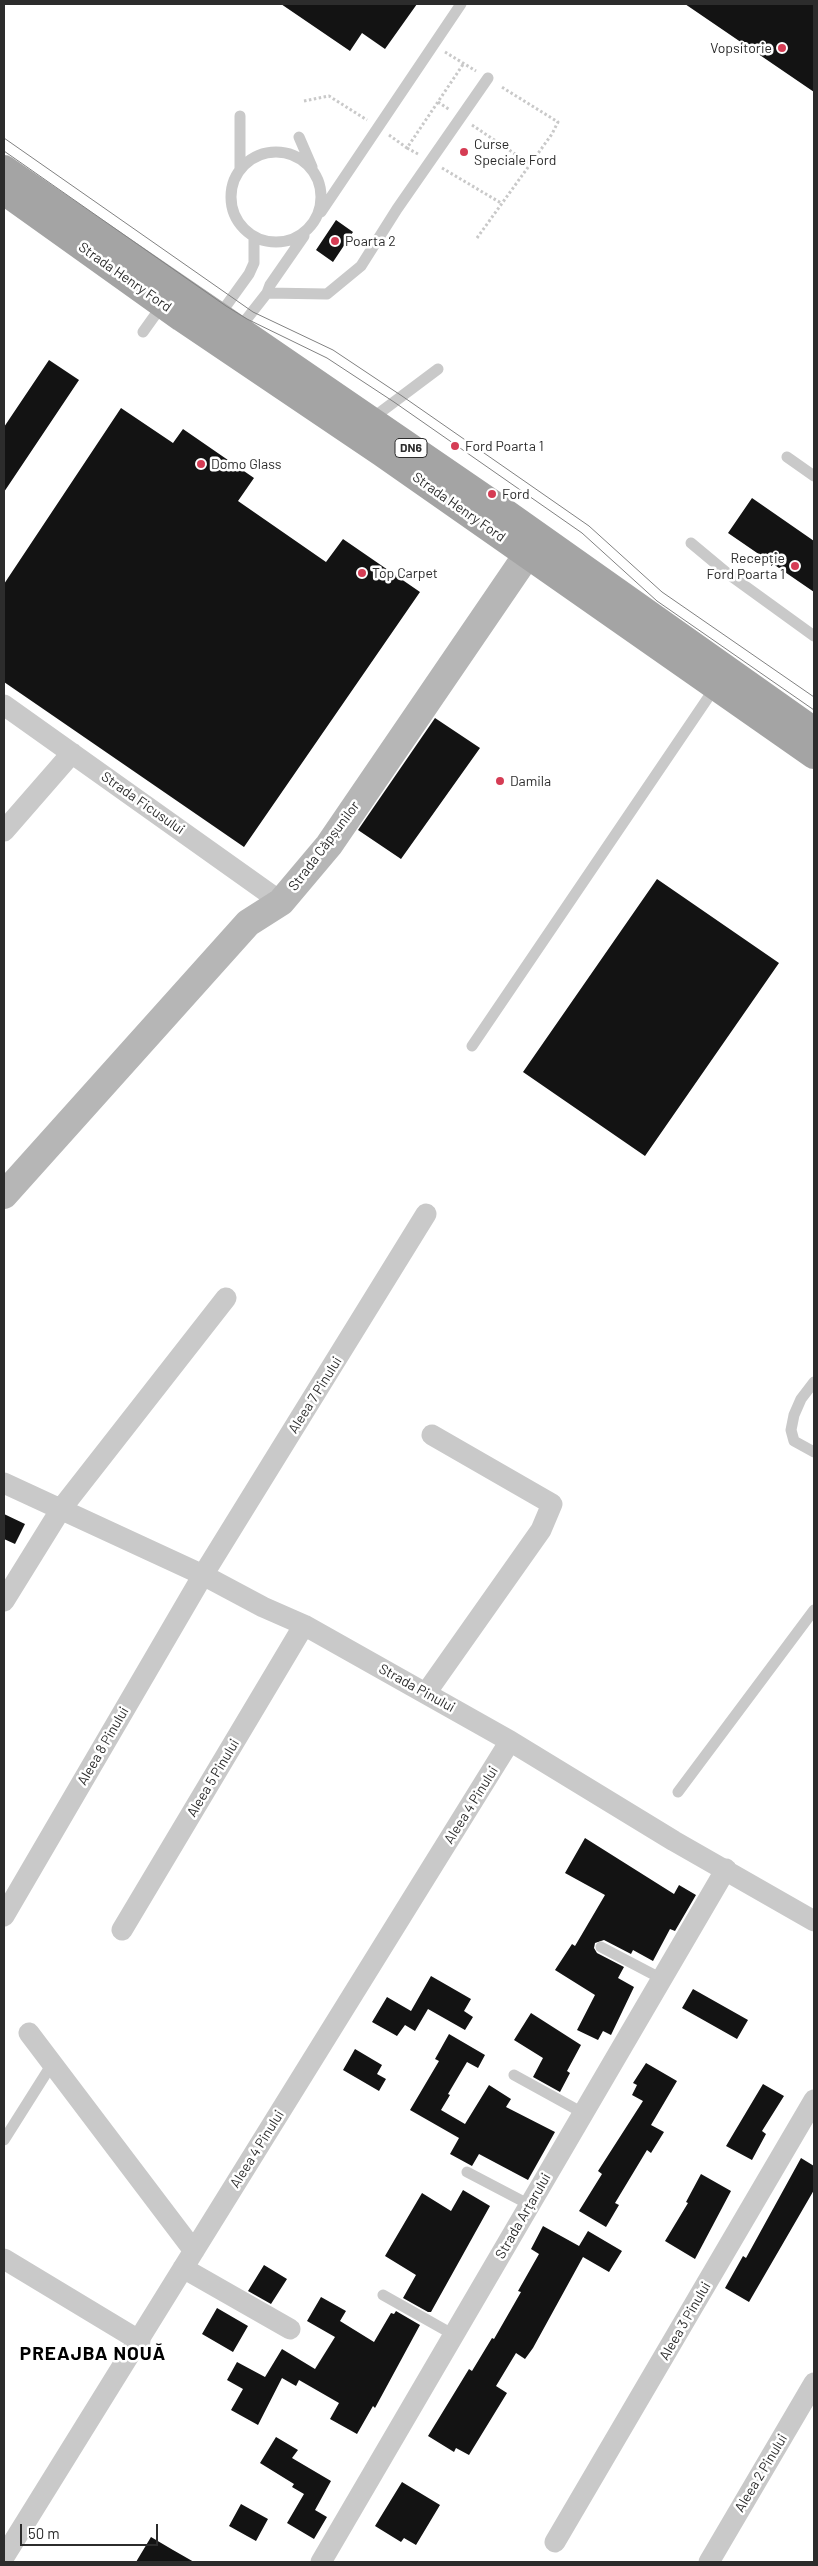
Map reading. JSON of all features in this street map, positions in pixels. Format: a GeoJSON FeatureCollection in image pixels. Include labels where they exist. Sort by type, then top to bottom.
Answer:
{"type":"FeatureCollection","features":[{"type":"Feature","properties":{"kind":"main road","name":"Strada Henry Ford"},"geometry":{"type":"LineString","coordinates":[[4,169],[810,725]]}},
{"type":"Feature","properties":{"kind":"main road","name":"Strada Henry Ford"},"geometry":{"type":"LineString","coordinates":[[4,191],[163,304],[382,452],[814,755]]}},
{"type":"Feature","properties":{"kind":"street","name":"Strada Căpșunilor"},"geometry":{"type":"LineString","coordinates":[[4,1195],[248,923],[281,902],[329,845],[527,555]]}},
{"type":"Feature","properties":{"kind":"street","name":"Strada Ficusului"},"geometry":{"type":"LineString","coordinates":[[4,705],[281,902]]}},
{"type":"Feature","properties":{"kind":"street"},"geometry":{"type":"LineString","coordinates":[[4,831],[72,753]]}},
{"type":"Feature","properties":{"kind":"street","name":"Aleea 7 Pinului"},"geometry":{"type":"LineString","coordinates":[[203,1575],[426,1214]]}},
{"type":"Feature","properties":{"kind":"street"},"geometry":{"type":"LineString","coordinates":[[4,1601],[61,1509],[226,1298]]}},
{"type":"Feature","properties":{"kind":"street"},"geometry":{"type":"LineString","coordinates":[[426,1693],[541,1530],[552,1504],[432,1435]]}},
{"type":"Feature","properties":{"kind":"street","name":"Strada Pinului"},"geometry":{"type":"LineString","coordinates":[[4,1483],[203,1575],[264,1608],[304,1626],[510,1741],[674,1841],[814,1921]]}},
{"type":"Feature","properties":{"kind":"street","name":"Aleea 8 Pinului"},"geometry":{"type":"LineString","coordinates":[[4,1916],[203,1575]]}},
{"type":"Feature","properties":{"kind":"street","name":"Aleea 5 Pinului"},"geometry":{"type":"LineString","coordinates":[[122,1930],[304,1626]]}},
{"type":"Feature","properties":{"kind":"street","name":"Aleea 4 Pinului"},"geometry":{"type":"LineString","coordinates":[[4,2557],[140,2341],[510,1741]]}},
{"type":"Feature","properties":{"kind":"street","name":"Strada Arțarului"},"geometry":{"type":"LineString","coordinates":[[321,2562],[726,1869]]}},
{"type":"Feature","properties":{"kind":"street"},"geometry":{"type":"LineString","coordinates":[[28,2034],[52,2064],[189,2259],[290,2329]]}},
{"type":"Feature","properties":{"kind":"street","name":"Aleea 3 Pinului"},"geometry":{"type":"LineString","coordinates":[[555,2542],[814,2100]]}},
{"type":"Feature","properties":{"kind":"street"},"geometry":{"type":"LineString","coordinates":[[4,2259],[140,2341]]}},
{"type":"Feature","properties":{"kind":"street","name":"Aleea 2 Pinului"},"geometry":{"type":"LineString","coordinates":[[709,2562],[814,2383]]}},
{"type":"Feature","properties":{"kind":"lane"},"geometry":{"type":"LineString","coordinates":[[228,323],[268,289],[461,4]]}},
{"type":"Feature","properties":{"kind":"lane"},"geometry":{"type":"LineString","coordinates":[[268,289],[327,294],[361,266],[397,208],[432,162],[488,78]]}},
{"type":"Feature","properties":{"kind":"lane"},"geometry":{"type":"LineString","coordinates":[[240,116],[240,170]]}},
{"type":"Feature","properties":{"kind":"lane"},"geometry":{"type":"LineString","coordinates":[[300,137],[322,194],[318,215]]}},
{"type":"Feature","properties":{"kind":"lane"},"geometry":{"type":"LineString","coordinates":[[308,230],[297,238],[285,242],[272,243],[254,237],[237,220],[232,210],[231,198],[233,183],[240,170],[251,160],[264,154],[278,152],[293,155],[305,162],[315,173]]}},
{"type":"Feature","properties":{"kind":"lane"},"geometry":{"type":"LineString","coordinates":[[228,323],[254,263],[254,237]]}},
{"type":"Feature","properties":{"kind":"lane"},"geometry":{"type":"LineString","coordinates":[[143,332],[163,304]]}},
{"type":"Feature","properties":{"kind":"lane"},"geometry":{"type":"LineString","coordinates":[[370,420],[438,369]]}},
{"type":"Feature","properties":{"kind":"lane"},"geometry":{"type":"LineString","coordinates":[[787,457],[814,476]]}},
{"type":"Feature","properties":{"kind":"lane"},"geometry":{"type":"LineString","coordinates":[[691,543],[727,573],[814,636]]}},
{"type":"Feature","properties":{"kind":"lane"},"geometry":{"type":"LineString","coordinates":[[472,1046],[716,686]]}},
{"type":"Feature","properties":{"kind":"lane"},"geometry":{"type":"LineString","coordinates":[[814,1382],[801,1399],[790,1430],[794,1441],[814,1452]]}},
{"type":"Feature","properties":{"kind":"lane"},"geometry":{"type":"LineString","coordinates":[[678,1792],[814,1610]]}},
{"type":"Feature","properties":{"kind":"lane"},"geometry":{"type":"LineString","coordinates":[[601,1947],[662,1979]]}},
{"type":"Feature","properties":{"kind":"lane"},"geometry":{"type":"LineString","coordinates":[[4,2140],[52,2064]]}},
{"type":"Feature","properties":{"kind":"lane"},"geometry":{"type":"LineString","coordinates":[[514,2075],[583,2114]]}},
{"type":"Feature","properties":{"kind":"lane"},"geometry":{"type":"LineString","coordinates":[[467,2172],[530,2205]]}},
{"type":"Feature","properties":{"kind":"lane"},"geometry":{"type":"LineString","coordinates":[[383,2294],[454,2335]]}},
{"type":"Feature","properties":{"kind":"path"},"geometry":{"type":"LineString","coordinates":[[438,102],[530,164]]}},
{"type":"Feature","properties":{"kind":"path"},"geometry":{"type":"LineString","coordinates":[[477,238],[552,134]]}},
{"type":"Feature","properties":{"kind":"path"},"geometry":{"type":"LineString","coordinates":[[407,148],[502,203]]}},
{"type":"Feature","properties":{"kind":"building"},"geometry":{"type":"Polygon","coordinates":[[[281,4],[417,4],[385,49],[362,33],[350,51],[281,4]]]}},
{"type":"Feature","properties":{"kind":"building","name":"Vopsitorie"},"geometry":{"type":"Polygon","coordinates":[[[685,4],[814,4],[814,92],[685,4]]]}},
{"type":"Feature","properties":{"kind":"building","name":"Poarta 2"},"geometry":{"type":"Polygon","coordinates":[[[336,220],[353,232],[333,262],[316,250],[336,220]]]}},
{"type":"Feature","properties":{"kind":"building"},"geometry":{"type":"Polygon","coordinates":[[[49,360],[79,380],[4,492],[4,427],[49,360]]]}},
{"type":"Feature","properties":{"kind":"building"},"geometry":{"type":"Polygon","coordinates":[[[121,408],[173,443],[183,429],[254,478],[238,501],[326,562],[343,539],[420,592],[244,847],[4,682],[4,584],[121,408]]]}},
{"type":"Feature","properties":{"kind":"building","name":"Recepție Ford Poarta 1"},"geometry":{"type":"Polygon","coordinates":[[[752,498],[814,541],[814,592],[728,533],[752,498]]]}},
{"type":"Feature","properties":{"kind":"building"},"geometry":{"type":"Polygon","coordinates":[[[435,718],[480,748],[401,859],[358,830],[435,718]]]}},
{"type":"Feature","properties":{"kind":"building"},"geometry":{"type":"Polygon","coordinates":[[[657,879],[779,963],[645,1156],[523,1072],[657,879]]]}},
{"type":"Feature","properties":{"kind":"building"},"geometry":{"type":"Polygon","coordinates":[[[4,1514],[25,1524],[15,1544],[4,1539],[4,1514]]]}},
{"type":"Feature","properties":{"kind":"building"},"geometry":{"type":"Polygon","coordinates":[[[585,1838],[674,1894],[679,1885],[696,1895],[675,1931],[670,1929],[653,1961],[633,1950],[631,1954],[604,1940],[595,1943],[594,1948],[597,1953],[624,1967],[618,1978],[634,1987],[611,2035],[603,2031],[598,2040],[577,2030],[595,1995],[555,1970],[572,1944],[575,1946],[605,1895],[565,1873],[585,1838]]]}},
{"type":"Feature","properties":{"kind":"building"},"geometry":{"type":"Polygon","coordinates":[[[431,1976],[471,1999],[464,2011],[473,2017],[465,2030],[428,2009],[415,2031],[405,2025],[397,2036],[372,2022],[387,1997],[411,2011],[431,1976]]]}},
{"type":"Feature","properties":{"kind":"building"},"geometry":{"type":"Polygon","coordinates":[[[693,1989],[748,2020],[737,2039],[682,2008],[693,1989]]]}},
{"type":"Feature","properties":{"kind":"building"},"geometry":{"type":"Polygon","coordinates":[[[531,2013],[581,2045],[567,2071],[570,2073],[560,2092],[533,2077],[543,2058],[514,2040],[531,2013]]]}},
{"type":"Feature","properties":{"kind":"building"},"geometry":{"type":"Polygon","coordinates":[[[449,2034],[485,2055],[478,2068],[467,2062],[441,2110],[465,2124],[489,2085],[511,2099],[506,2107],[555,2132],[528,2180],[479,2154],[472,2166],[450,2154],[459,2138],[410,2110],[439,2061],[435,2059],[449,2034]]]}},
{"type":"Feature","properties":{"kind":"building"},"geometry":{"type":"Polygon","coordinates":[[[355,2049],[382,2065],[377,2074],[386,2079],[379,2091],[343,2070],[355,2049]]]}},
{"type":"Feature","properties":{"kind":"building"},"geometry":{"type":"Polygon","coordinates":[[[646,2063],[677,2081],[651,2125],[664,2132],[651,2153],[647,2150],[615,2203],[619,2205],[606,2227],[579,2211],[602,2174],[598,2171],[643,2101],[632,2095],[637,2085],[633,2083],[646,2063]]]}},
{"type":"Feature","properties":{"kind":"building"},"geometry":{"type":"Polygon","coordinates":[[[763,2084],[784,2096],[762,2131],[766,2134],[752,2160],[726,2146],[763,2084]]]}},
{"type":"Feature","properties":{"kind":"building"},"geometry":{"type":"Polygon","coordinates":[[[801,2158],[814,2166],[814,2190],[749,2302],[725,2288],[743,2256],[746,2258],[801,2158]]]}},
{"type":"Feature","properties":{"kind":"building"},"geometry":{"type":"Polygon","coordinates":[[[701,2174],[731,2191],[695,2259],[665,2241],[688,2203],[686,2202],[701,2174]]]}},
{"type":"Feature","properties":{"kind":"building"},"geometry":{"type":"Polygon","coordinates":[[[463,2190],[490,2206],[431,2312],[428,2312],[403,2298],[416,2275],[385,2256],[422,2193],[451,2211],[463,2190]]]}},
{"type":"Feature","properties":{"kind":"building"},"geometry":{"type":"Polygon","coordinates":[[[543,2226],[579,2246],[588,2231],[622,2251],[609,2272],[583,2257],[533,2348],[525,2359],[516,2353],[496,2386],[507,2393],[469,2455],[456,2448],[454,2452],[428,2436],[469,2369],[472,2371],[492,2338],[494,2339],[521,2292],[518,2291],[539,2254],[531,2249],[543,2226]]]}},
{"type":"Feature","properties":{"kind":"building"},"geometry":{"type":"Polygon","coordinates":[[[264,2265],[287,2279],[271,2304],[248,2291],[264,2265]]]}},
{"type":"Feature","properties":{"kind":"building"},"geometry":{"type":"Polygon","coordinates":[[[321,2297],[346,2311],[340,2321],[374,2342],[391,2313],[394,2314],[396,2311],[420,2325],[375,2408],[373,2406],[357,2434],[330,2419],[339,2403],[299,2380],[296,2386],[282,2378],[258,2425],[231,2410],[243,2389],[227,2380],[237,2362],[265,2377],[282,2349],[315,2369],[335,2337],[307,2321],[321,2297]]]}},
{"type":"Feature","properties":{"kind":"building"},"geometry":{"type":"Polygon","coordinates":[[[217,2308],[248,2326],[233,2352],[202,2334],[217,2308]]]}},
{"type":"Feature","properties":{"kind":"building"},"geometry":{"type":"Polygon","coordinates":[[[276,2437],[298,2450],[292,2458],[331,2481],[315,2510],[327,2517],[314,2539],[287,2523],[304,2494],[292,2487],[294,2484],[260,2463],[276,2437]]]}},
{"type":"Feature","properties":{"kind":"building"},"geometry":{"type":"Polygon","coordinates":[[[402,2482],[440,2505],[416,2545],[404,2538],[401,2542],[375,2526],[402,2482]]]}},
{"type":"Feature","properties":{"kind":"building"},"geometry":{"type":"Polygon","coordinates":[[[241,2504],[268,2519],[256,2541],[229,2526],[241,2504]]]}},
{"type":"Feature","properties":{"kind":"building"},"geometry":{"type":"Polygon","coordinates":[[[151,2537],[173,2550],[194,2562],[136,2562],[151,2537]]]}},
{"type":"Feature","properties":{"kind":"tram line"},"geometry":{"type":"LineString","coordinates":[[4,138],[253,312],[333,350],[402,396],[589,526],[662,592],[814,697]]}},
{"type":"Feature","properties":{"kind":"tram line"},"geometry":{"type":"LineString","coordinates":[[4,151],[226,306],[247,319],[327,358],[394,402],[582,533],[657,601],[814,710]]}},
{"type":"Feature","properties":{"kind":"place","name":"Vopsitorie"},"geometry":{"type":"Point","coordinates":[782,48]}},
{"type":"Feature","properties":{"kind":"place","name":"Curse Speciale Ford"},"geometry":{"type":"Point","coordinates":[464,152]}},
{"type":"Feature","properties":{"kind":"place","name":"Poarta 2"},"geometry":{"type":"Point","coordinates":[335,241]}},
{"type":"Feature","properties":{"kind":"place","name":"Ford Poarta 1"},"geometry":{"type":"Point","coordinates":[455,446]}},
{"type":"Feature","properties":{"kind":"place","name":"Domo Glass"},"geometry":{"type":"Point","coordinates":[201,464]}},
{"type":"Feature","properties":{"kind":"place","name":"Ford"},"geometry":{"type":"Point","coordinates":[492,494]}},
{"type":"Feature","properties":{"kind":"place","name":"Recepție Ford Poarta 1"},"geometry":{"type":"Point","coordinates":[795,566]}},
{"type":"Feature","properties":{"kind":"place","name":"Top Carpet"},"geometry":{"type":"Point","coordinates":[362,573]}},
{"type":"Feature","properties":{"kind":"place","name":"Damila"},"geometry":{"type":"Point","coordinates":[500,781]}},
{"type":"Feature","properties":{"kind":"district","name":"PREAJBA NOUĂ"},"geometry":{"type":"Point","coordinates":[93,2354]}}]}
